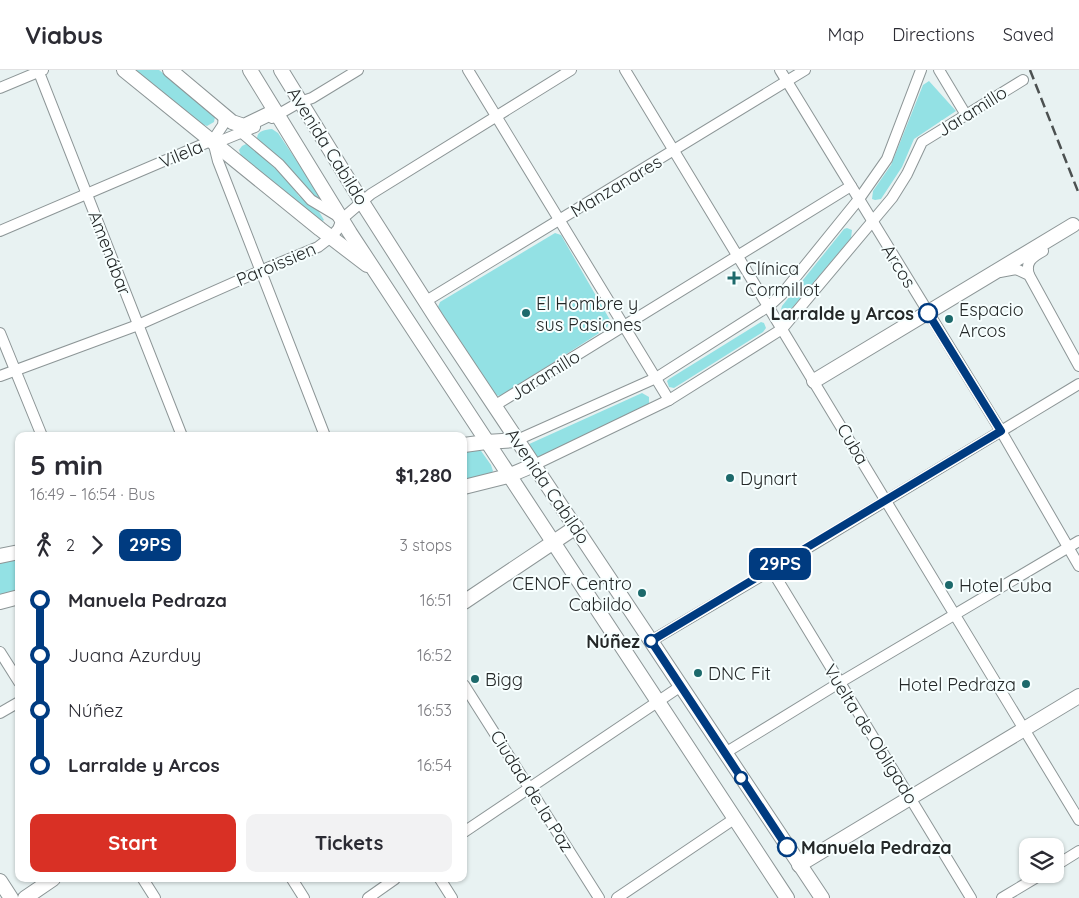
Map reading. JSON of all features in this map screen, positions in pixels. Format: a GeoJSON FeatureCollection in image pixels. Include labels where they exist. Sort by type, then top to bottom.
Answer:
{"type":"FeatureCollection","features":[{"type":"Feature","properties":{"kind":"main road"},"geometry":{"type":"LineString","coordinates":[[124,70],[374,270]]}},
{"type":"Feature","properties":{"kind":"main road"},"geometry":{"type":"LineString","coordinates":[[170,70],[224,115]]}},
{"type":"Feature","properties":{"kind":"main road","name":"Avenida Cabildo"},"geometry":{"type":"LineString","coordinates":[[250,70],[374,270],[787,898]]}},
{"type":"Feature","properties":{"kind":"main road","name":"Avenida Cabildo"},"geometry":{"type":"LineString","coordinates":[[281,70],[362,202],[494,406],[822,898]]}},
{"type":"Feature","properties":{"kind":"main road","name":"Vilela"},"geometry":{"type":"LineString","coordinates":[[224,115],[232,122],[244,126],[276,113]]}},
{"type":"Feature","properties":{"kind":"main road"},"geometry":{"type":"LineString","coordinates":[[814,381],[1077,225]]}},
{"type":"Feature","properties":{"kind":"main road"},"geometry":{"type":"LineString","coordinates":[[467,445],[517,440]]}},
{"type":"Feature","properties":{"kind":"main road"},"geometry":{"type":"LineString","coordinates":[[467,486],[508,476],[534,465]]}},
{"type":"Feature","properties":{"kind":"main road"},"geometry":{"type":"LineString","coordinates":[[467,600],[576,527]]}},
{"type":"Feature","properties":{"kind":"main road"},"geometry":{"type":"LineString","coordinates":[[0,556],[15,553]]}},
{"type":"Feature","properties":{"kind":"main road"},"geometry":{"type":"LineString","coordinates":[[0,602],[15,598]]}},
{"type":"Feature","properties":{"kind":"main road"},"geometry":{"type":"LineString","coordinates":[[799,865],[1079,696]]}},
{"type":"Feature","properties":{"kind":"main road"},"geometry":{"type":"LineString","coordinates":[[0,881],[11,898]]}},
{"type":"Feature","properties":{"kind":"main road"},"geometry":{"type":"LineString","coordinates":[[25,898],[49,882]]}},
{"type":"Feature","properties":{"kind":"street"},"geometry":{"type":"LineString","coordinates":[[0,88],[40,70]]}},
{"type":"Feature","properties":{"kind":"street","name":"Amenábar"},"geometry":{"type":"LineString","coordinates":[[40,70],[180,432]]}},
{"type":"Feature","properties":{"kind":"street","name":"Vilela"},"geometry":{"type":"LineString","coordinates":[[0,232],[212,140],[224,140],[242,133],[276,113],[312,98],[358,70]]}},
{"type":"Feature","properties":{"kind":"street"},"geometry":{"type":"LineString","coordinates":[[468,70],[669,400]]}},
{"type":"Feature","properties":{"kind":"street","name":"Paroissien"},"geometry":{"type":"LineString","coordinates":[[0,376],[138,325],[318,247],[338,229],[342,219],[371,194],[572,70]]}},
{"type":"Feature","properties":{"kind":"street","name":"Cuba"},"geometry":{"type":"LineString","coordinates":[[625,70],[1079,820]]}},
{"type":"Feature","properties":{"kind":"street","name":"Arcos"},"geometry":{"type":"LineString","coordinates":[[780,70],[1001,431],[1079,566]]}},
{"type":"Feature","properties":{"kind":"street","name":"Manzanares"},"geometry":{"type":"LineString","coordinates":[[426,301],[805,70]]}},
{"type":"Feature","properties":{"kind":"street"},"geometry":{"type":"LineString","coordinates":[[517,440],[656,378],[769,306],[782,294],[888,159],[921,70]]}},
{"type":"Feature","properties":{"kind":"street"},"geometry":{"type":"LineString","coordinates":[[939,70],[966,115]]}},
{"type":"Feature","properties":{"kind":"street","name":"Jaramillo"},"geometry":{"type":"LineString","coordinates":[[872,223],[892,198],[907,174],[922,142],[1022,80]]}},
{"type":"Feature","properties":{"kind":"street"},"geometry":{"type":"LineString","coordinates":[[224,115],[223,125],[212,140],[218,161],[323,432]]}},
{"type":"Feature","properties":{"kind":"street"},"geometry":{"type":"LineString","coordinates":[[242,133],[279,164],[311,200],[342,219]]}},
{"type":"Feature","properties":{"kind":"street","name":"Jaramillo"},"geometry":{"type":"LineString","coordinates":[[494,406],[851,186]]}},
{"type":"Feature","properties":{"kind":"street"},"geometry":{"type":"LineString","coordinates":[[534,465],[669,400],[782,329],[872,223]]}},
{"type":"Feature","properties":{"kind":"street"},"geometry":{"type":"LineString","coordinates":[[1077,225],[1032,258],[1028,265],[1029,275],[1079,366]]}},
{"type":"Feature","properties":{"kind":"street"},"geometry":{"type":"LineString","coordinates":[[990,275],[1014,269],[1022,270],[1029,275]]}},
{"type":"Feature","properties":{"kind":"street"},"geometry":{"type":"LineString","coordinates":[[0,333],[40,432]]}},
{"type":"Feature","properties":{"kind":"street"},"geometry":{"type":"LineString","coordinates":[[651,641],[1079,384]]}},
{"type":"Feature","properties":{"kind":"street"},"geometry":{"type":"LineString","coordinates":[[725,753],[954,614],[1079,541]]}},
{"type":"Feature","properties":{"kind":"street","name":"Vuelta de Obligado"},"geometry":{"type":"LineString","coordinates":[[771,569],[971,898]]}},
{"type":"Feature","properties":{"kind":"street"},"geometry":{"type":"LineString","coordinates":[[0,652],[15,676]]}},
{"type":"Feature","properties":{"kind":"street"},"geometry":{"type":"LineString","coordinates":[[467,830],[681,686]]}},
{"type":"Feature","properties":{"kind":"street","name":"Ciudad de la Paz"},"geometry":{"type":"LineString","coordinates":[[467,690],[599,898]]}},
{"type":"Feature","properties":{"kind":"street"},"geometry":{"type":"LineString","coordinates":[[0,713],[15,704]]}},
{"type":"Feature","properties":{"kind":"street"},"geometry":{"type":"LineString","coordinates":[[618,898],[734,819]]}},
{"type":"Feature","properties":{"kind":"street"},"geometry":{"type":"LineString","coordinates":[[1064,860],[1079,851]]}},
{"type":"Feature","properties":{"kind":"street"},"geometry":{"type":"LineString","coordinates":[[145,882],[155,898]]}},
{"type":"Feature","properties":{"kind":"street"},"geometry":{"type":"LineString","coordinates":[[294,882],[304,898]]}},
{"type":"Feature","properties":{"kind":"street"},"geometry":{"type":"LineString","coordinates":[[368,898],[392,882]]}},
{"type":"Feature","properties":{"kind":"street"},"geometry":{"type":"LineString","coordinates":[[442,882],[452,898]]}},
{"type":"Feature","properties":{"kind":"street"},"geometry":{"type":"LineString","coordinates":[[1002,898],[1027,883]]}},
{"type":"Feature","properties":{"kind":"shaded area"},"geometry":{"type":"Polygon","coordinates":[[[133,70],[159,70],[214,112],[214,122],[207,126],[202,124],[133,70]]]}},
{"type":"Feature","properties":{"kind":"shaded area"},"geometry":{"type":"Polygon","coordinates":[[[929,81],[956,111],[914,139],[902,167],[881,199],[872,199],[873,191],[891,165],[923,85],[929,81]]]}},
{"type":"Feature","properties":{"kind":"shaded area"},"geometry":{"type":"Polygon","coordinates":[[[272,129],[278,133],[323,200],[320,201],[316,198],[257,138],[260,132],[272,129]]]}},
{"type":"Feature","properties":{"kind":"shaded area"},"geometry":{"type":"Polygon","coordinates":[[[246,144],[251,145],[286,179],[299,196],[318,210],[324,220],[321,222],[241,156],[239,150],[246,144]]]}},
{"type":"Feature","properties":{"kind":"shaded area"},"geometry":{"type":"Polygon","coordinates":[[[844,229],[852,230],[851,238],[787,314],[783,316],[780,313],[782,306],[844,229]]]}},
{"type":"Feature","properties":{"kind":"shaded area"},"geometry":{"type":"Polygon","coordinates":[[[555,233],[561,235],[610,320],[607,328],[501,396],[492,395],[441,315],[438,307],[440,302],[555,233]]]}},
{"type":"Feature","properties":{"kind":"shaded area"},"geometry":{"type":"Polygon","coordinates":[[[761,322],[764,323],[766,328],[763,332],[674,388],[669,387],[667,381],[669,379],[761,322]]]}},
{"type":"Feature","properties":{"kind":"shaded area"},"geometry":{"type":"Polygon","coordinates":[[[642,393],[649,397],[649,404],[535,459],[527,445],[642,393]]]}},
{"type":"Feature","properties":{"kind":"shaded area"},"geometry":{"type":"Polygon","coordinates":[[[479,448],[491,465],[493,471],[489,476],[467,481],[467,449],[479,448]]]}},
{"type":"Feature","properties":{"kind":"shaded area"},"geometry":{"type":"Polygon","coordinates":[[[15,557],[15,592],[0,595],[0,560],[15,557]]]}},
{"type":"Feature","properties":{"kind":"railway"},"geometry":{"type":"LineString","coordinates":[[1030,70],[1079,194]]}},
{"type":"Feature","properties":{"kind":"bus line","name":"29PS"},"geometry":{"type":"LineString","coordinates":[[787,847],[651,641],[1001,431],[928,313]]}},
{"type":"Feature","properties":{"kind":"place","name":"Clínica Cormillot"},"geometry":{"type":"Point","coordinates":[734,278]}},
{"type":"Feature","properties":{"kind":"place","name":"El Hombre y sus Pasiones"},"geometry":{"type":"Point","coordinates":[526,313]}},
{"type":"Feature","properties":{"kind":"place","name":"Larralde y Arcos"},"geometry":{"type":"Point","coordinates":[928,313]}},
{"type":"Feature","properties":{"kind":"place","name":"Espacio Arcos"},"geometry":{"type":"Point","coordinates":[949,319]}},
{"type":"Feature","properties":{"kind":"place","name":"Dynart"},"geometry":{"type":"Point","coordinates":[730,478]}},
{"type":"Feature","properties":{"kind":"place","name":"Hotel Cuba"},"geometry":{"type":"Point","coordinates":[949,585]}},
{"type":"Feature","properties":{"kind":"place","name":"CENOF Centro Cabildo"},"geometry":{"type":"Point","coordinates":[642,593]}},
{"type":"Feature","properties":{"kind":"place","name":"Núñez"},"geometry":{"type":"Point","coordinates":[651,641]}},
{"type":"Feature","properties":{"kind":"place","name":"DNC Fit"},"geometry":{"type":"Point","coordinates":[698,673]}},
{"type":"Feature","properties":{"kind":"place","name":"Bigg"},"geometry":{"type":"Point","coordinates":[475,679]}},
{"type":"Feature","properties":{"kind":"place","name":"Hotel Pedraza"},"geometry":{"type":"Point","coordinates":[1026,684]}},
{"type":"Feature","properties":{"kind":"place","name":"Manuela Pedraza"},"geometry":{"type":"Point","coordinates":[787,847]}}]}
